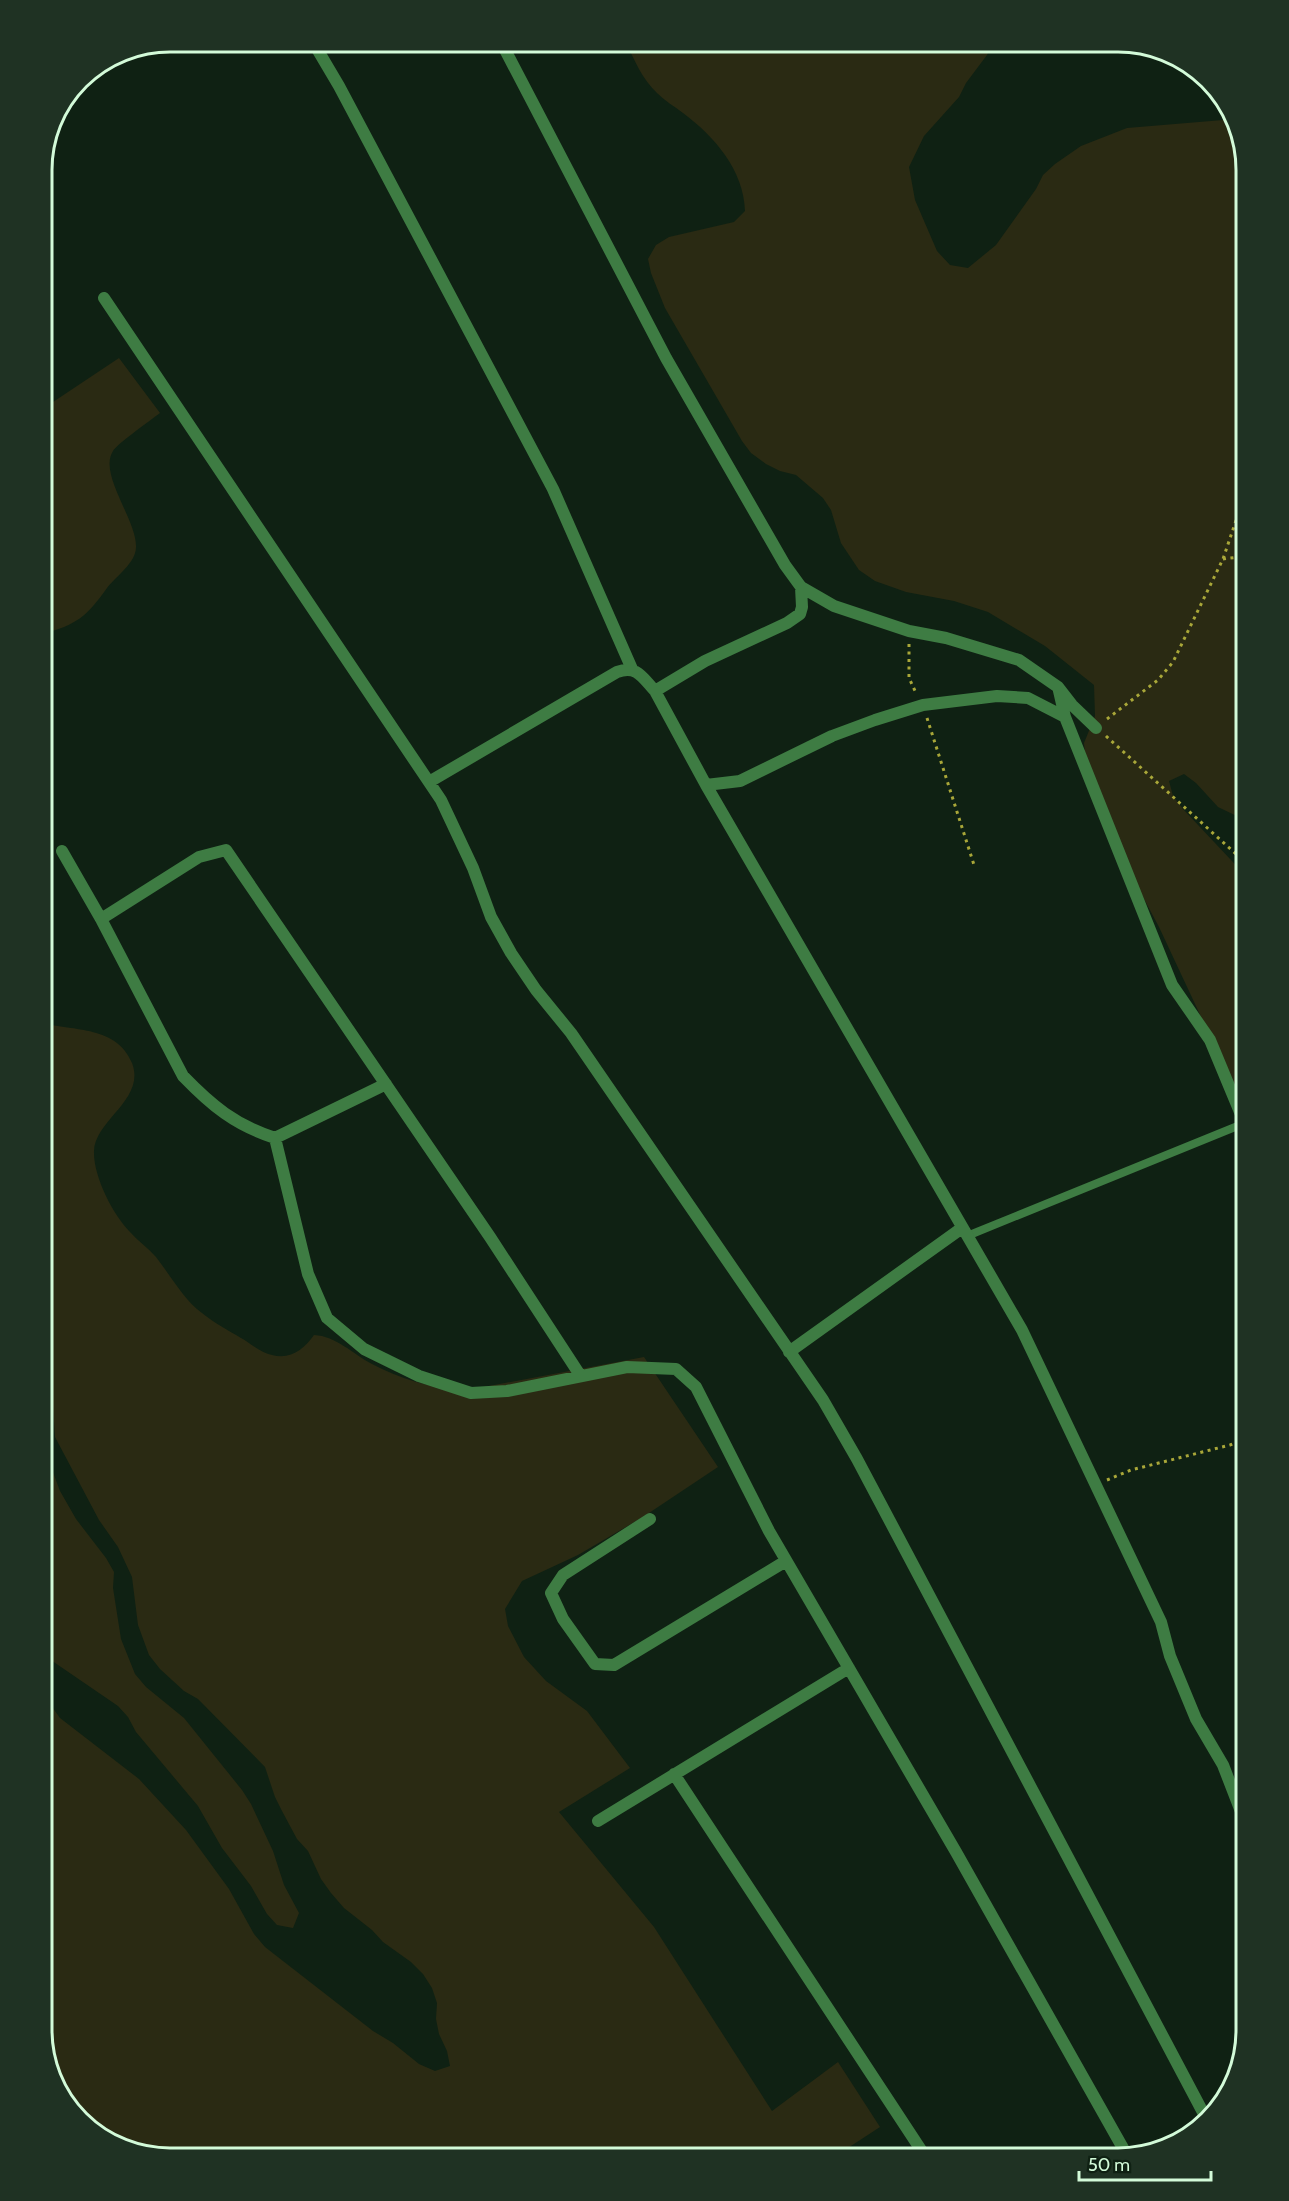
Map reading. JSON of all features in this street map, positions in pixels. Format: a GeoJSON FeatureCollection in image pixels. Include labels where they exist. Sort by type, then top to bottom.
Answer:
{"type":"FeatureCollection","features":[{"type":"Feature","properties":{"kind":"street"},"geometry":{"type":"LineString","coordinates":[[319,52],[553,489],[632,669]]}},
{"type":"Feature","properties":{"kind":"street"},"geometry":{"type":"LineString","coordinates":[[506,52],[666,358],[785,565],[801,587],[834,606],[909,631],[954,640],[1019,660],[1058,687],[1072,705],[1096,728]]}},
{"type":"Feature","properties":{"kind":"street"},"geometry":{"type":"LineString","coordinates":[[105,298],[441,801],[473,868],[491,917],[511,953],[536,990],[571,1033],[823,1400],[889,1515],[1203,2112]]}},
{"type":"Feature","properties":{"kind":"street"},"geometry":{"type":"LineString","coordinates":[[655,691],[705,661],[787,623],[800,614],[801,587]]}},
{"type":"Feature","properties":{"kind":"street"},"geometry":{"type":"LineString","coordinates":[[429,782],[617,672],[632,669],[638,672],[655,691],[706,785],[1022,1330],[1161,1622],[1170,1656],[1196,1719],[1223,1765],[1237,1801]]}},
{"type":"Feature","properties":{"kind":"street"},"geometry":{"type":"LineString","coordinates":[[1058,687],[1065,717],[1172,985],[1210,1040],[1237,1104]]}},
{"type":"Feature","properties":{"kind":"street"},"geometry":{"type":"LineString","coordinates":[[706,785],[740,781],[832,736],[923,705],[997,696],[1028,698],[1065,717]]}},
{"type":"Feature","properties":{"kind":"street"},"geometry":{"type":"LineString","coordinates":[[101,918],[199,857],[226,850],[490,1237],[580,1375]]}},
{"type":"Feature","properties":{"kind":"street"},"geometry":{"type":"LineString","coordinates":[[62,851],[101,918],[183,1076],[225,1114],[250,1130],[275,1138],[386,1084]]}},
{"type":"Feature","properties":{"kind":"street"},"geometry":{"type":"LineString","coordinates":[[275,1138],[308,1274],[327,1318],[364,1349],[419,1376],[471,1393],[507,1391],[627,1367],[676,1369],[696,1387],[769,1531],[968,1872],[1123,2148]]}},
{"type":"Feature","properties":{"kind":"street"},"geometry":{"type":"LineString","coordinates":[[789,1352],[964,1232]]}},
{"type":"Feature","properties":{"kind":"street"},"geometry":{"type":"LineString","coordinates":[[650,1519],[563,1575],[551,1593],[562,1619],[595,1664],[614,1665],[786,1560]]}},
{"type":"Feature","properties":{"kind":"street"},"geometry":{"type":"LineString","coordinates":[[598,1821],[849,1668]]}},
{"type":"Feature","properties":{"kind":"street"},"geometry":{"type":"LineString","coordinates":[[674,1774],[920,2148]]}},
{"type":"Feature","properties":{"kind":"lane"},"geometry":{"type":"LineString","coordinates":[[964,1232],[1237,1129]]}},
{"type":"Feature","properties":{"kind":"path"},"geometry":{"type":"LineString","coordinates":[[1237,516],[1222,559],[1173,662],[1158,680],[1096,728],[1124,750],[1237,855]]}},
{"type":"Feature","properties":{"kind":"path"},"geometry":{"type":"LineString","coordinates":[[1222,559],[1237,557]]}},
{"type":"Feature","properties":{"kind":"path"},"geometry":{"type":"LineString","coordinates":[[909,631],[909,678],[923,705],[975,868]]}},
{"type":"Feature","properties":{"kind":"path"},"geometry":{"type":"LineString","coordinates":[[1095,1485],[1131,1470],[1237,1442]]}},
{"type":"Feature","properties":{"kind":"shaded area"},"geometry":{"type":"Polygon","coordinates":[[[631,52],[988,53],[966,83],[959,97],[924,136],[909,167],[915,200],[937,251],[950,265],[968,268],[996,245],[1036,189],[1043,175],[1081,146],[1127,128],[1224,120],[1232,140],[1237,171],[1237,816],[1218,807],[1196,783],[1184,774],[1169,781],[1173,796],[1183,809],[1237,866],[1237,1094],[1159,927],[1093,803],[1084,743],[1095,716],[1094,685],[1045,646],[988,612],[954,601],[906,592],[875,581],[859,570],[841,543],[831,510],[823,498],[796,475],[766,464],[751,453],[742,441],[665,308],[648,259],[656,245],[669,237],[734,222],[745,211],[743,196],[733,168],[716,143],[695,122],[663,99],[647,82],[631,52]]]}},
{"type":"Feature","properties":{"kind":"shaded area"},"geometry":{"type":"Polygon","coordinates":[[[119,358],[160,413],[116,448],[110,461],[110,472],[114,484],[135,536],[136,547],[133,558],[87,612],[73,623],[53,631],[53,402],[119,358]]]}},
{"type":"Feature","properties":{"kind":"shaded area"},"geometry":{"type":"Polygon","coordinates":[[[53,1025],[105,1036],[125,1051],[132,1063],[134,1076],[132,1088],[102,1129],[96,1140],[94,1151],[100,1183],[117,1216],[156,1257],[195,1307],[211,1320],[260,1350],[272,1355],[291,1355],[306,1345],[314,1335],[322,1336],[393,1374],[427,1385],[462,1391],[644,1357],[718,1467],[643,1517],[578,1555],[522,1581],[505,1609],[508,1626],[524,1657],[546,1681],[587,1711],[630,1768],[559,1812],[654,1927],[772,2111],[838,2062],[880,2127],[848,2148],[163,2148],[133,2142],[105,2129],[93,2119],[72,2096],[65,2082],[57,2061],[52,2030],[52,1707],[60,1718],[139,1779],[186,1830],[229,1889],[254,1934],[265,1947],[419,2064],[435,2071],[450,2066],[447,2051],[439,2034],[436,2019],[437,2003],[432,1988],[423,1974],[344,1908],[331,1893],[321,1879],[308,1851],[297,1839],[282,1811],[265,1767],[198,1699],[184,1691],[160,1669],[149,1655],[138,1625],[132,1577],[118,1547],[99,1520],[55,1437],[53,1407],[53,1025]]]}},
{"type":"Feature","properties":{"kind":"shaded area"},"geometry":{"type":"Polygon","coordinates":[[[52,1470],[60,1491],[76,1519],[114,1572],[113,1588],[121,1639],[135,1674],[146,1687],[184,1718],[251,1804],[273,1851],[284,1885],[299,1913],[293,1928],[277,1925],[267,1914],[251,1886],[222,1848],[198,1806],[136,1732],[128,1717],[118,1706],[52,1661],[52,1470]]]}}]}
